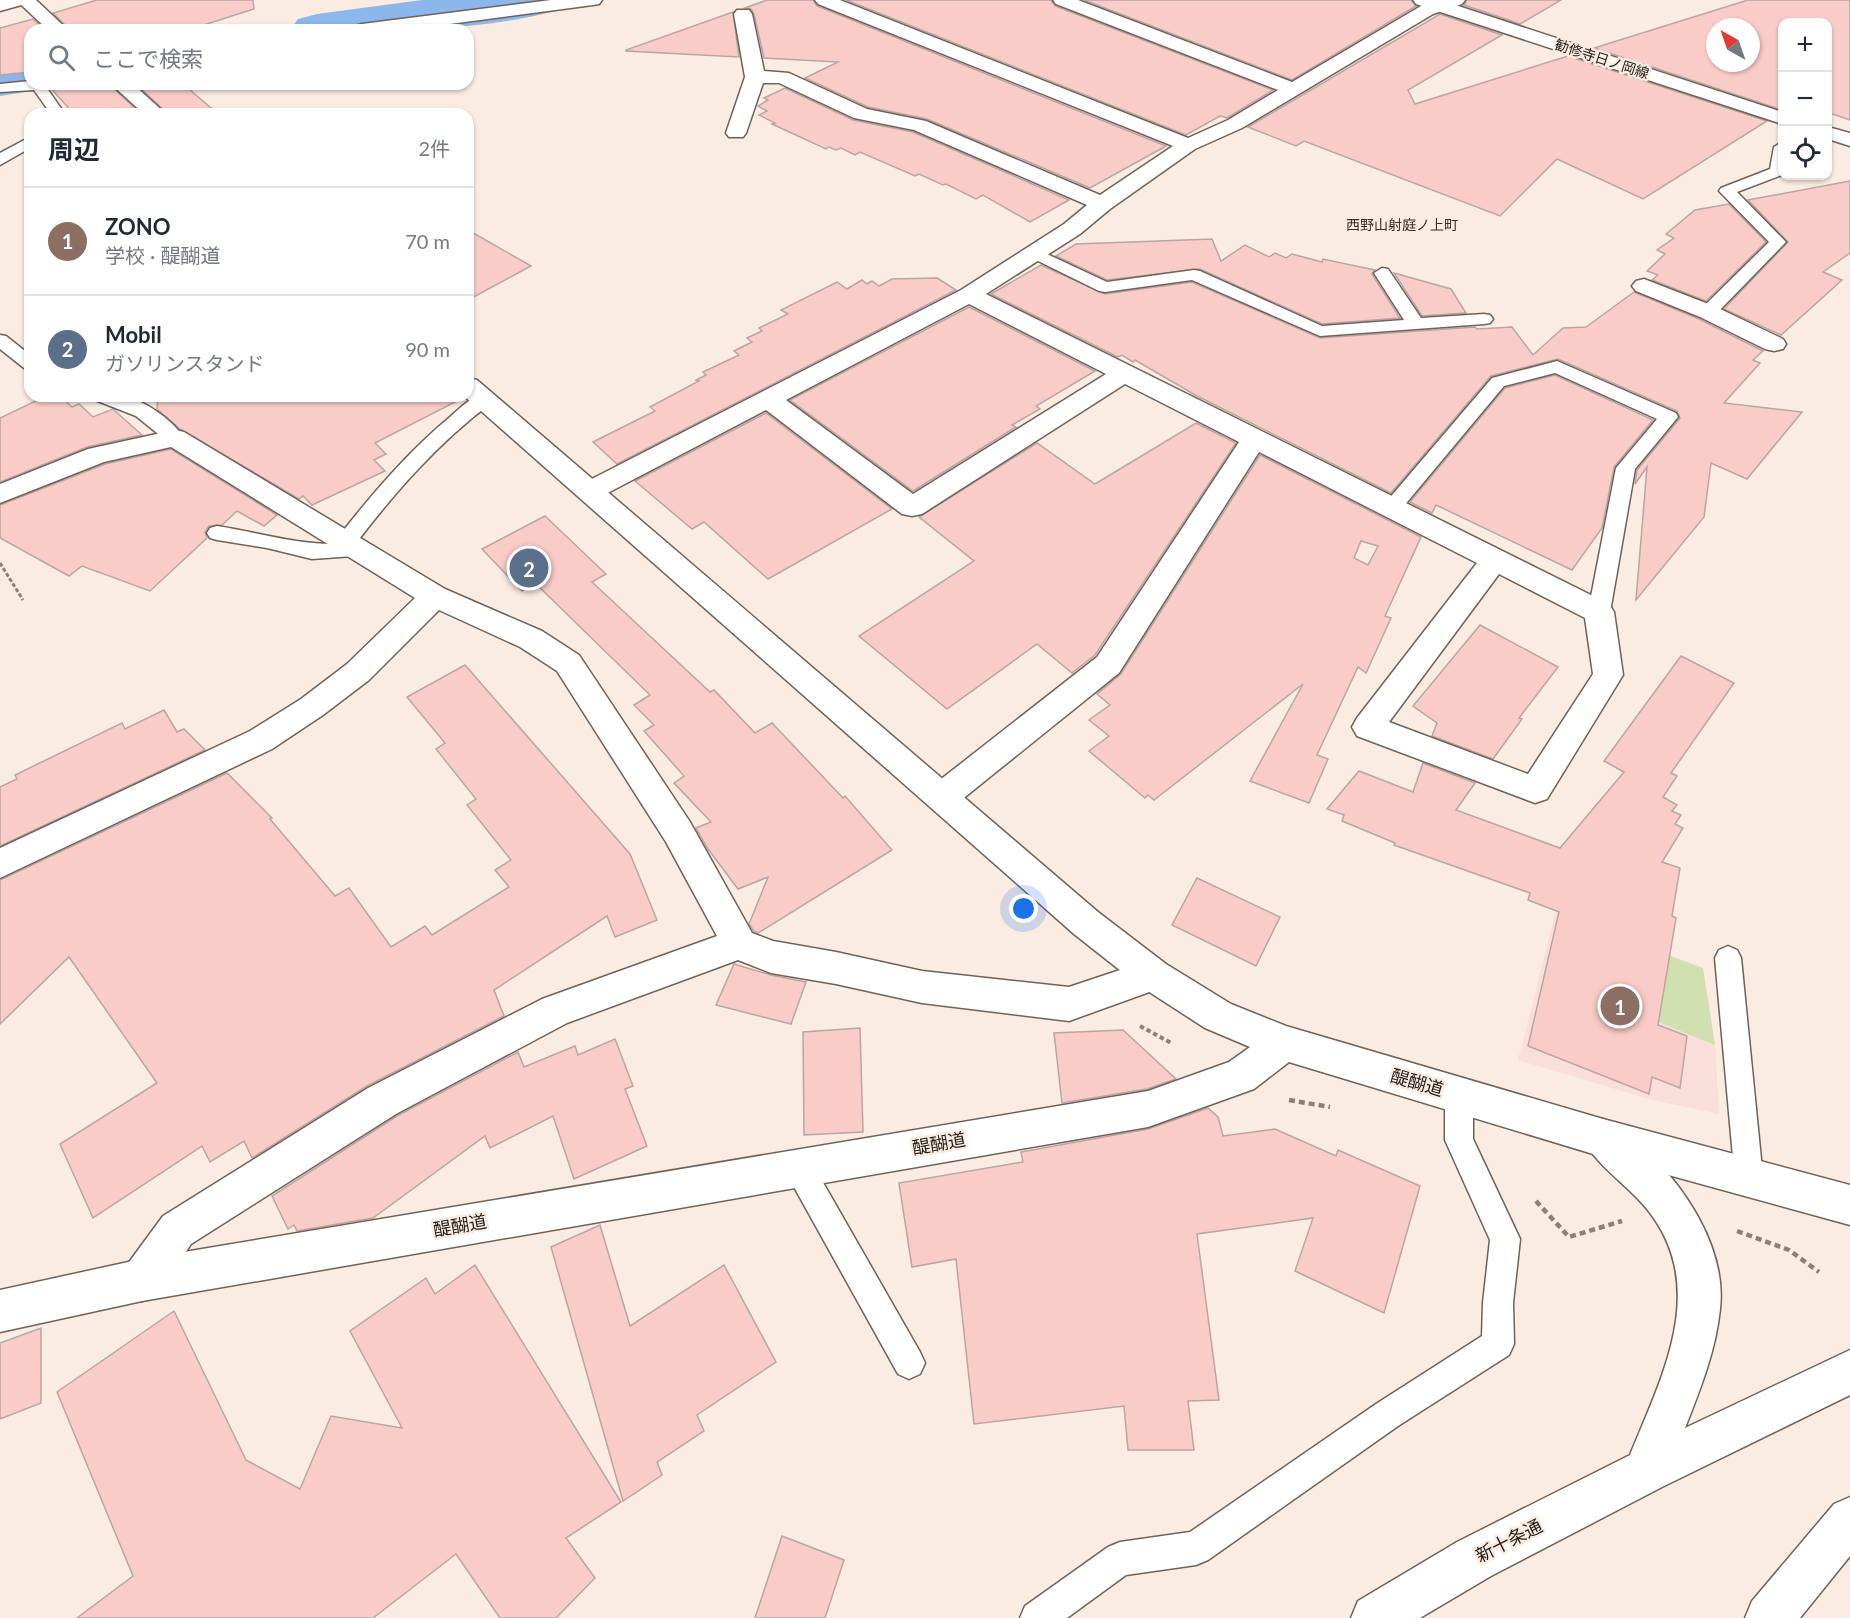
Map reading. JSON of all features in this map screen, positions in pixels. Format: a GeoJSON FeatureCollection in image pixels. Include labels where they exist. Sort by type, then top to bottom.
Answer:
{"type":"FeatureCollection","features":[{"type":"Feature","properties":{"kind":"main road"},"geometry":{"type":"LineString","coordinates":[[0,6],[19,0]]}},
{"type":"Feature","properties":{"kind":"main road"},"geometry":{"type":"LineString","coordinates":[[25,0],[52,24]]}},
{"type":"Feature","properties":{"kind":"main road"},"geometry":{"type":"LineString","coordinates":[[408,24],[593,0]]}},
{"type":"Feature","properties":{"kind":"main road"},"geometry":{"type":"LineString","coordinates":[[824,0],[1188,145]]}},
{"type":"Feature","properties":{"kind":"main road"},"geometry":{"type":"LineString","coordinates":[[847,9],[873,0]]}},
{"type":"Feature","properties":{"kind":"main road"},"geometry":{"type":"LineString","coordinates":[[1062,0],[1293,89]]}},
{"type":"Feature","properties":{"kind":"main road"},"geometry":{"type":"LineString","coordinates":[[590,491],[969,295],[1072,229],[1102,204],[1188,145],[1235,124],[1440,2]]}},
{"type":"Feature","properties":{"kind":"main road","name":"勧修寺日ノ岡線"},"geometry":{"type":"LineString","coordinates":[[1440,2],[1778,117]]}},
{"type":"Feature","properties":{"kind":"main road"},"geometry":{"type":"LineString","coordinates":[[736,133],[755,77],[743,14]]}},
{"type":"Feature","properties":{"kind":"main road"},"geometry":{"type":"LineString","coordinates":[[755,77],[782,77],[861,114],[919,125],[1102,204]]}},
{"type":"Feature","properties":{"kind":"main road"},"geometry":{"type":"LineString","coordinates":[[129,90],[149,108]]}},
{"type":"Feature","properties":{"kind":"main road"},"geometry":{"type":"LineString","coordinates":[[1832,135],[1850,140]]}},
{"type":"Feature","properties":{"kind":"main road"},"geometry":{"type":"LineString","coordinates":[[1644,286],[1708,312],[1774,344]]}},
{"type":"Feature","properties":{"kind":"main road"},"geometry":{"type":"LineString","coordinates":[[969,295],[1599,612],[1608,675],[1535,790],[1368,727],[1494,560]]}},
{"type":"Feature","properties":{"kind":"main road"},"geometry":{"type":"LineString","coordinates":[[769,400],[912,507],[1125,374]]}},
{"type":"Feature","properties":{"kind":"main road"},"geometry":{"type":"LineString","coordinates":[[476,392],[943,796],[1086,923],[1152,975],[1218,1016],[1284,1043]]}},
{"type":"Feature","properties":{"kind":"main road"},"geometry":{"type":"LineString","coordinates":[[0,494],[97,455],[175,438],[435,596],[531,639],[568,663],[678,832],[739,944],[771,957],[836,968],[922,987],[1070,1004],[1152,975]]}},
{"type":"Feature","properties":{"kind":"main road"},"geometry":{"type":"LineString","coordinates":[[943,796],[1108,665],[1254,439]]}},
{"type":"Feature","properties":{"kind":"main road"},"geometry":{"type":"LineString","coordinates":[[0,864],[261,740],[312,707],[358,672],[435,596]]}},
{"type":"Feature","properties":{"kind":"main road"},"geometry":{"type":"LineString","coordinates":[[142,1280],[177,1230],[382,1101],[555,1011],[739,944]]}},
{"type":"Feature","properties":{"kind":"main road","name":"醍醐道"},"geometry":{"type":"LineString","coordinates":[[0,1311],[142,1280],[1148,1109],[1240,1076],[1284,1043],[1603,1138],[1850,1205]]}},
{"type":"Feature","properties":{"kind":"main road"},"geometry":{"type":"LineString","coordinates":[[1603,1138],[1636,1167],[1670,1207],[1690,1249],[1700,1287],[1694,1338],[1646,1471]]}},
{"type":"Feature","properties":{"kind":"main road","name":"新十条通"},"geometry":{"type":"LineString","coordinates":[[1375,1618],[1474,1559],[1646,1471],[1850,1372]]}},
{"type":"Feature","properties":{"kind":"main road"},"geometry":{"type":"LineString","coordinates":[[1769,1618],[1850,1520]]}},
{"type":"Feature","properties":{"kind":"lane"},"geometry":{"type":"LineString","coordinates":[[0,88],[24,86]]}},
{"type":"Feature","properties":{"kind":"lane"},"geometry":{"type":"LineString","coordinates":[[41,90],[54,108]]}},
{"type":"Feature","properties":{"kind":"lane"},"geometry":{"type":"LineString","coordinates":[[0,160],[24,145]]}},
{"type":"Feature","properties":{"kind":"lane"},"geometry":{"type":"LineString","coordinates":[[1708,312],[1778,242],[1727,191],[1777,172],[1778,167]]}},
{"type":"Feature","properties":{"kind":"lane"},"geometry":{"type":"LineString","coordinates":[[1034,253],[1105,287],[1194,275],[1320,331],[1485,319]]}},
{"type":"Feature","properties":{"kind":"lane"},"geometry":{"type":"LineString","coordinates":[[1382,273],[1416,324]]}},
{"type":"Feature","properties":{"kind":"lane"},"geometry":{"type":"LineString","coordinates":[[0,340],[24,359]]}},
{"type":"Feature","properties":{"kind":"lane"},"geometry":{"type":"LineString","coordinates":[[1391,508],[1498,382],[1557,367],[1669,417],[1626,468],[1599,612]]}},
{"type":"Feature","properties":{"kind":"lane"},"geometry":{"type":"LineString","coordinates":[[126,402],[139,408],[175,438]]}},
{"type":"Feature","properties":{"kind":"lane"},"geometry":{"type":"LineString","coordinates":[[218,533],[267,541],[312,552],[353,546],[394,479],[451,423],[468,402]]}},
{"type":"Feature","properties":{"kind":"lane"},"geometry":{"type":"LineString","coordinates":[[1728,957],[1749,1179]]}},
{"type":"Feature","properties":{"kind":"lane"},"geometry":{"type":"LineString","coordinates":[[1037,1618],[1120,1559],[1196,1548],[1387,1415],[1498,1344],[1498,1303],[1505,1239],[1459,1140],[1459,1095]]}},
{"type":"Feature","properties":{"kind":"lane"},"geometry":{"type":"LineString","coordinates":[[799,1168],[909,1364]]}},
{"type":"Feature","properties":{"kind":"path"},"geometry":{"type":"LineString","coordinates":[[0,563],[23,600]]}},
{"type":"Feature","properties":{"kind":"path"},"geometry":{"type":"LineString","coordinates":[[1289,1100],[1336,1108]]}},
{"type":"Feature","properties":{"kind":"path"},"geometry":{"type":"LineString","coordinates":[[1530,1195],[1569,1236],[1670,1207],[1789,1250],[1819,1272]]}},
{"type":"Feature","properties":{"kind":"shaded area"},"geometry":{"type":"Polygon","coordinates":[[[1556,911],[1703,968],[1715,1045],[1719,1114],[1649,1099],[1518,1060],[1556,911]]]}},
{"type":"Feature","properties":{"kind":"green space"},"geometry":{"type":"Polygon","coordinates":[[[1619,937],[1703,968],[1715,1045],[1611,1003],[1619,937]]]}},
{"type":"Feature","properties":{"kind":"building"},"geometry":{"type":"Polygon","coordinates":[[[97,0],[253,0],[254,9],[207,24],[64,24],[53,13],[97,0]]]}},
{"type":"Feature","properties":{"kind":"building"},"geometry":{"type":"Polygon","coordinates":[[[767,0],[813,0],[817,6],[1166,146],[1090,188],[927,119],[868,107],[805,78],[838,62],[764,58],[754,14],[751,9],[745,8],[767,0]]]}},
{"type":"Feature","properties":{"kind":"building"},"geometry":{"type":"Polygon","coordinates":[[[846,0],[1051,0],[1055,6],[1273,90],[1227,118],[1220,116],[1186,135],[846,0]]]}},
{"type":"Feature","properties":{"kind":"building"},"geometry":{"type":"Polygon","coordinates":[[[1084,0],[1411,0],[1416,6],[1292,80],[1084,0]]]}},
{"type":"Feature","properties":{"kind":"building"},"geometry":{"type":"Polygon","coordinates":[[[1467,0],[1561,0],[1520,24],[1464,5],[1467,0]]]}},
{"type":"Feature","properties":{"kind":"building"},"geometry":{"type":"Polygon","coordinates":[[[1748,0],[1850,0],[1850,120],[1832,114],[1832,18],[1778,18],[1778,109],[1594,48],[1748,0]]]}},
{"type":"Feature","properties":{"kind":"building"},"geometry":{"type":"Polygon","coordinates":[[[733,12],[739,57],[626,51],[626,50],[733,12]]]}},
{"type":"Feature","properties":{"kind":"building"},"geometry":{"type":"Polygon","coordinates":[[[1440,14],[1502,35],[1408,90],[1415,104],[1568,56],[1767,121],[1643,199],[1557,159],[1500,216],[1304,141],[1296,146],[1248,127],[1440,14]]]}},
{"type":"Feature","properties":{"kind":"building"},"geometry":{"type":"Polygon","coordinates":[[[33,19],[38,24],[24,24],[24,73],[0,75],[0,28],[33,19]]]}},
{"type":"Feature","properties":{"kind":"building"},"geometry":{"type":"Polygon","coordinates":[[[785,88],[853,120],[913,132],[1069,200],[1030,222],[983,195],[976,199],[946,184],[943,185],[919,174],[915,176],[860,152],[855,155],[841,148],[826,149],[772,124],[775,123],[759,115],[767,111],[758,106],[768,100],[764,98],[785,88]]]}},
{"type":"Feature","properties":{"kind":"building"},"geometry":{"type":"Polygon","coordinates":[[[52,90],[115,90],[135,108],[69,108],[52,90]]]}},
{"type":"Feature","properties":{"kind":"building"},"geometry":{"type":"Polygon","coordinates":[[[142,90],[190,90],[211,108],[162,108],[142,90]]]}},
{"type":"Feature","properties":{"kind":"building"},"geometry":{"type":"Polygon","coordinates":[[[1850,181],[1850,253],[1823,272],[1842,280],[1781,335],[1724,309],[1788,242],[1748,200],[1850,181]]]}},
{"type":"Feature","properties":{"kind":"building"},"geometry":{"type":"Polygon","coordinates":[[[1729,204],[1766,242],[1706,301],[1652,280],[1658,275],[1647,271],[1665,254],[1657,250],[1674,238],[1666,234],[1695,210],[1729,204]]]}},
{"type":"Feature","properties":{"kind":"building"},"geometry":{"type":"Polygon","coordinates":[[[474,233],[531,266],[474,297],[474,233]]]}},
{"type":"Feature","properties":{"kind":"building"},"geometry":{"type":"Polygon","coordinates":[[[1212,239],[1221,261],[1245,245],[1269,257],[1275,253],[1286,258],[1292,254],[1322,262],[1323,259],[1375,270],[1372,274],[1400,318],[1322,324],[1200,269],[1107,280],[1056,256],[1076,244],[1212,239]]]}},
{"type":"Feature","properties":{"kind":"building"},"geometry":{"type":"Polygon","coordinates":[[[1041,265],[1105,294],[1192,282],[1320,338],[1475,327],[1477,329],[1512,327],[1533,355],[1563,328],[1586,327],[1634,292],[1699,319],[1763,351],[1753,360],[1760,363],[1724,403],[1802,412],[1747,479],[1711,463],[1704,517],[1636,600],[1647,467],[1635,484],[1637,470],[1680,418],[1677,411],[1558,359],[1491,376],[1391,493],[1197,396],[1135,360],[1133,362],[1122,355],[1118,357],[991,294],[1041,265]]]}},
{"type":"Feature","properties":{"kind":"building"},"geometry":{"type":"Polygon","coordinates":[[[1394,273],[1451,289],[1466,313],[1422,316],[1394,273]]]}},
{"type":"Feature","properties":{"kind":"building"},"geometry":{"type":"Polygon","coordinates":[[[937,278],[956,290],[617,464],[593,442],[655,411],[650,407],[699,381],[696,380],[706,375],[703,372],[739,355],[734,351],[752,342],[747,338],[762,331],[759,328],[788,314],[781,310],[837,282],[847,289],[862,280],[867,284],[872,281],[879,286],[892,279],[937,278]]]}},
{"type":"Feature","properties":{"kind":"building"},"geometry":{"type":"Polygon","coordinates":[[[969,307],[1095,371],[1036,406],[1040,409],[1012,425],[1016,427],[913,491],[790,400],[969,307]]]}},
{"type":"Feature","properties":{"kind":"building"},"geometry":{"type":"Polygon","coordinates":[[[1555,375],[1653,420],[1614,467],[1602,528],[1572,570],[1436,505],[1432,513],[1410,502],[1505,388],[1555,375]]]}},
{"type":"Feature","properties":{"kind":"building"},"geometry":{"type":"Polygon","coordinates":[[[33,402],[67,402],[72,407],[79,404],[93,417],[113,409],[142,435],[87,447],[0,482],[0,418],[33,402]]]}},
{"type":"Feature","properties":{"kind":"building"},"geometry":{"type":"Polygon","coordinates":[[[158,402],[455,402],[375,443],[386,454],[374,460],[385,471],[312,505],[303,496],[299,499],[180,429],[157,409],[158,402]]]}},
{"type":"Feature","properties":{"kind":"building"},"geometry":{"type":"Polygon","coordinates":[[[766,413],[892,509],[768,579],[704,522],[692,529],[635,481],[766,413]]]}},
{"type":"Feature","properties":{"kind":"building"},"geometry":{"type":"Polygon","coordinates":[[[1196,423],[1236,443],[1095,655],[1072,673],[1037,644],[947,709],[859,636],[974,561],[919,517],[1037,443],[1095,484],[1196,423]]]}},
{"type":"Feature","properties":{"kind":"building"},"geometry":{"type":"Polygon","coordinates":[[[171,449],[277,515],[264,526],[237,511],[222,525],[209,526],[205,532],[207,538],[150,591],[82,566],[69,576],[0,538],[0,505],[105,464],[171,449]]]}},
{"type":"Feature","properties":{"kind":"building"},"geometry":{"type":"Polygon","coordinates":[[[1260,455],[1421,537],[1385,616],[1391,618],[1366,673],[1358,667],[1317,755],[1328,759],[1309,803],[1250,781],[1303,684],[1154,800],[1148,795],[1145,798],[1089,751],[1109,736],[1089,720],[1110,705],[1097,694],[1121,674],[1260,455]],[[1361,541],[1354,558],[1368,565],[1378,546],[1361,541]]]}},
{"type":"Feature","properties":{"kind":"building"},"geometry":{"type":"Polygon","coordinates":[[[545,516],[606,574],[592,582],[710,692],[714,690],[755,733],[772,723],[843,798],[845,796],[892,850],[758,933],[754,931],[749,924],[768,877],[738,889],[708,849],[696,828],[711,822],[674,783],[684,776],[644,731],[654,725],[634,705],[650,695],[535,583],[522,591],[482,549],[545,516]]]}},
{"type":"Feature","properties":{"kind":"building"},"geometry":{"type":"Polygon","coordinates":[[[1480,625],[1558,667],[1519,718],[1522,719],[1493,759],[1432,736],[1437,723],[1413,706],[1480,625]]]}},
{"type":"Feature","properties":{"kind":"building"},"geometry":{"type":"Polygon","coordinates":[[[1681,656],[1734,683],[1671,773],[1677,776],[1663,797],[1677,805],[1672,811],[1681,815],[1675,824],[1683,828],[1662,862],[1680,868],[1672,916],[1676,918],[1658,1025],[1687,1036],[1680,1088],[1652,1077],[1649,1094],[1528,1046],[1559,912],[1528,900],[1530,893],[1394,845],[1395,843],[1342,821],[1344,815],[1327,809],[1359,771],[1413,792],[1423,763],[1475,783],[1456,810],[1560,848],[1624,772],[1604,761],[1681,656]]]}},
{"type":"Feature","properties":{"kind":"building"},"geometry":{"type":"Polygon","coordinates":[[[465,665],[630,854],[657,920],[615,937],[607,916],[494,990],[504,1016],[367,1086],[252,1158],[244,1141],[210,1162],[202,1146],[93,1218],[60,1144],[157,1083],[69,957],[0,1024],[0,880],[227,773],[272,818],[270,819],[335,896],[349,888],[391,947],[425,926],[432,935],[509,887],[495,870],[511,860],[467,805],[476,799],[436,749],[445,743],[407,697],[465,665]]]}},
{"type":"Feature","properties":{"kind":"building"},"geometry":{"type":"Polygon","coordinates":[[[164,710],[177,732],[184,729],[205,750],[0,846],[0,787],[17,779],[15,775],[122,723],[125,729],[164,710]]]}},
{"type":"Feature","properties":{"kind":"building"},"geometry":{"type":"Polygon","coordinates":[[[1197,878],[1280,917],[1256,966],[1172,925],[1197,878]]]}},
{"type":"Feature","properties":{"kind":"building"},"geometry":{"type":"Polygon","coordinates":[[[734,964],[806,982],[791,1024],[716,1005],[734,964]]]}},
{"type":"Feature","properties":{"kind":"building"},"geometry":{"type":"Polygon","coordinates":[[[860,1028],[863,1132],[804,1135],[803,1032],[860,1028]]]}},
{"type":"Feature","properties":{"kind":"building"},"geometry":{"type":"Polygon","coordinates":[[[1123,1030],[1176,1079],[1147,1089],[1062,1103],[1054,1033],[1123,1030]]]}},
{"type":"Feature","properties":{"kind":"building"},"geometry":{"type":"Polygon","coordinates":[[[615,1039],[633,1086],[625,1089],[647,1146],[574,1179],[553,1116],[490,1148],[485,1136],[373,1218],[297,1231],[294,1225],[288,1229],[272,1196],[397,1116],[518,1052],[524,1067],[575,1046],[578,1055],[615,1039]]]}},
{"type":"Feature","properties":{"kind":"building"},"geometry":{"type":"Polygon","coordinates":[[[1208,1108],[1218,1117],[1223,1136],[1275,1129],[1336,1156],[1338,1150],[1420,1186],[1384,1313],[1295,1271],[1313,1218],[1197,1234],[1219,1400],[1188,1401],[1194,1450],[1128,1450],[1124,1406],[974,1424],[956,1259],[912,1267],[899,1183],[1023,1162],[1021,1152],[1148,1129],[1208,1108]]]}},
{"type":"Feature","properties":{"kind":"building"},"geometry":{"type":"Polygon","coordinates":[[[600,1225],[630,1326],[724,1265],[776,1362],[697,1415],[704,1431],[657,1462],[662,1475],[623,1501],[551,1247],[600,1225]]]}},
{"type":"Feature","properties":{"kind":"building"},"geometry":{"type":"Polygon","coordinates":[[[475,1265],[621,1502],[566,1538],[595,1578],[556,1618],[500,1618],[456,1554],[373,1618],[77,1618],[133,1576],[57,1392],[174,1311],[246,1460],[300,1489],[331,1416],[402,1428],[350,1331],[426,1278],[435,1294],[475,1265]]]}},
{"type":"Feature","properties":{"kind":"building"},"geometry":{"type":"Polygon","coordinates":[[[41,1328],[41,1403],[0,1419],[0,1343],[41,1328]]]}},
{"type":"Feature","properties":{"kind":"building"},"geometry":{"type":"Polygon","coordinates":[[[782,1536],[844,1560],[825,1618],[755,1618],[782,1536]]]}},
{"type":"Feature","properties":{"kind":"waterway"},"geometry":{"type":"LineString","coordinates":[[361,24],[538,0]]}},
{"type":"Feature","properties":{"kind":"waterway"},"geometry":{"type":"LineString","coordinates":[[0,79],[24,77]]}},
{"type":"Feature","properties":{"kind":"place","name":"Mobil"},"geometry":{"type":"Point","coordinates":[529,568]}},
{"type":"Feature","properties":{"kind":"place","name":"ZONO"},"geometry":{"type":"Point","coordinates":[1620,1006]}},
{"type":"Feature","properties":{"kind":"district","name":"西野山射庭ノ上町"},"geometry":{"type":"Point","coordinates":[1402,225]}}]}
